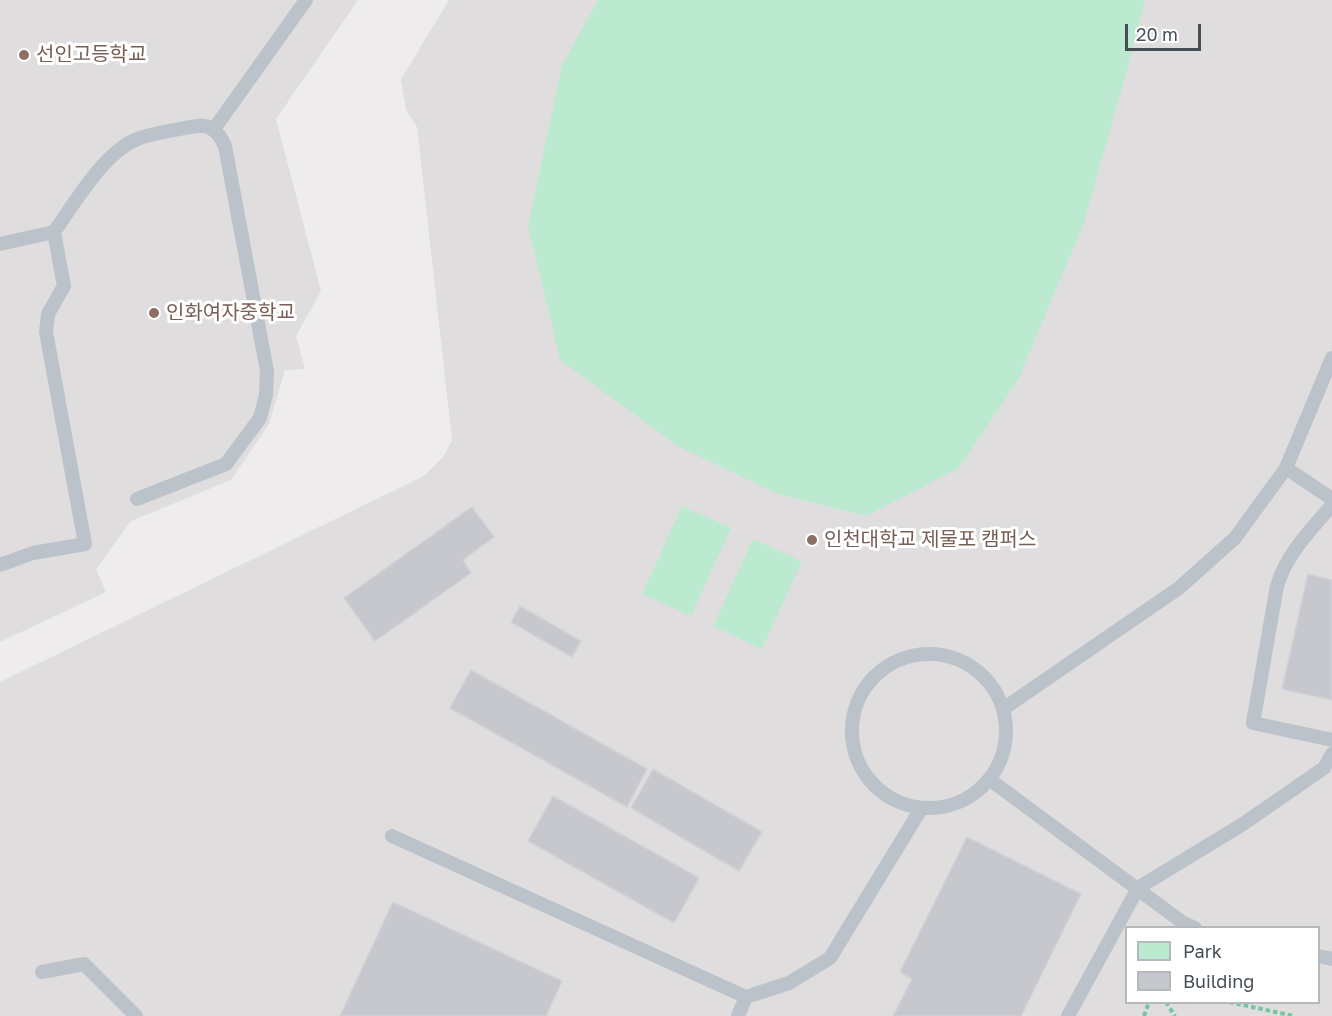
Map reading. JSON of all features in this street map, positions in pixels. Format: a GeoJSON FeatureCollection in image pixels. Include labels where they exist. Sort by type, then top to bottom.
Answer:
{"type":"FeatureCollection","features":[{"type":"Feature","properties":{"kind":"lane"},"geometry":{"type":"LineString","coordinates":[[214,129],[306,0]]}},
{"type":"Feature","properties":{"kind":"lane"},"geometry":{"type":"LineString","coordinates":[[0,244],[54,232],[105,163],[124,146],[136,139],[202,125],[214,129],[219,134],[225,146],[267,371],[266,395],[260,418],[226,464],[137,499]]}},
{"type":"Feature","properties":{"kind":"lane"},"geometry":{"type":"LineString","coordinates":[[0,566],[33,553],[85,544],[46,332],[48,314],[64,286],[54,232]]}},
{"type":"Feature","properties":{"kind":"lane"},"geometry":{"type":"LineString","coordinates":[[1003,709],[1179,588],[1235,538],[1286,468],[1332,358]]}},
{"type":"Feature","properties":{"kind":"lane"},"geometry":{"type":"LineString","coordinates":[[1286,468],[1332,499]]}},
{"type":"Feature","properties":{"kind":"lane"},"geometry":{"type":"LineString","coordinates":[[1332,505],[1283,566],[1276,586],[1253,723],[1332,740]]}},
{"type":"Feature","properties":{"kind":"lane"},"geometry":{"type":"LineString","coordinates":[[934,654],[952,657],[969,665],[984,677],[995,692],[1003,709],[1006,724],[1004,746],[997,767],[989,779],[966,800],[951,806],[921,809],[888,798],[873,786],[862,771],[851,736],[852,717],[858,699],[868,683],[881,670],[897,660],[915,655],[934,654]]}},
{"type":"Feature","properties":{"kind":"lane"},"geometry":{"type":"LineString","coordinates":[[1068,1016],[1138,888],[1270,805],[1324,768],[1332,753]]}},
{"type":"Feature","properties":{"kind":"lane"},"geometry":{"type":"LineString","coordinates":[[989,779],[1182,922],[1192,926]]}},
{"type":"Feature","properties":{"kind":"lane"},"geometry":{"type":"LineString","coordinates":[[392,836],[746,997],[789,983],[830,958],[921,809]]}},
{"type":"Feature","properties":{"kind":"lane"},"geometry":{"type":"LineString","coordinates":[[42,972],[84,964],[136,1016]]}},
{"type":"Feature","properties":{"kind":"lane"},"geometry":{"type":"LineString","coordinates":[[738,1016],[746,997]]}},
{"type":"Feature","properties":{"kind":"path"},"geometry":{"type":"LineString","coordinates":[[1238,1004],[1294,1016]]}},
{"type":"Feature","properties":{"kind":"shaded area","name":"인화여자중학교"},"geometry":{"type":"Polygon","coordinates":[[[0,0],[358,0],[276,119],[321,291],[296,336],[305,369],[285,370],[269,424],[231,480],[131,521],[96,569],[106,592],[0,642],[0,0]]]}},
{"type":"Feature","properties":{"kind":"shaded area","name":"인천대학교 제물포 캠퍼스"},"geometry":{"type":"Polygon","coordinates":[[[449,0],[1332,0],[1332,1016],[0,1016],[0,682],[424,476],[444,456],[452,440],[417,127],[406,110],[401,79],[449,0]]]}},
{"type":"Feature","properties":{"kind":"green space"},"geometry":{"type":"Polygon","coordinates":[[[598,0],[1145,0],[1084,223],[1018,380],[959,468],[866,516],[778,494],[679,447],[560,360],[528,226],[562,65],[598,0]]]}},
{"type":"Feature","properties":{"kind":"green space"},"geometry":{"type":"Polygon","coordinates":[[[682,506],[731,528],[691,616],[642,594],[682,506]]]}},
{"type":"Feature","properties":{"kind":"green space"},"geometry":{"type":"Polygon","coordinates":[[[753,539],[802,561],[762,649],[713,626],[753,539]]]}},
{"type":"Feature","properties":{"kind":"building"},"geometry":{"type":"Polygon","coordinates":[[[472,507],[494,537],[463,560],[471,573],[375,641],[344,598],[472,507]]]}},
{"type":"Feature","properties":{"kind":"building"},"geometry":{"type":"Polygon","coordinates":[[[1308,574],[1332,580],[1332,700],[1282,689],[1308,574]]]}},
{"type":"Feature","properties":{"kind":"building"},"geometry":{"type":"Polygon","coordinates":[[[520,606],[581,641],[572,657],[511,622],[520,606]]]}},
{"type":"Feature","properties":{"kind":"building"},"geometry":{"type":"Polygon","coordinates":[[[471,670],[647,769],[627,807],[450,708],[471,670]]]}},
{"type":"Feature","properties":{"kind":"building"},"geometry":{"type":"Polygon","coordinates":[[[653,769],[762,832],[739,871],[631,808],[653,769]]]}},
{"type":"Feature","properties":{"kind":"building"},"geometry":{"type":"Polygon","coordinates":[[[553,796],[699,878],[674,923],[528,841],[553,796]]]}},
{"type":"Feature","properties":{"kind":"building"},"geometry":{"type":"Polygon","coordinates":[[[967,837],[1081,894],[1021,1016],[893,1016],[912,979],[900,972],[967,837]]]}},
{"type":"Feature","properties":{"kind":"building"},"geometry":{"type":"Polygon","coordinates":[[[393,902],[562,981],[546,1016],[340,1016],[393,902]]]}},
{"type":"Feature","properties":{"kind":"place","name":"선인고등학교"},"geometry":{"type":"Point","coordinates":[24,55]}},
{"type":"Feature","properties":{"kind":"place","name":"인화여자중학교"},"geometry":{"type":"Point","coordinates":[154,313]}},
{"type":"Feature","properties":{"kind":"place","name":"인천대학교 제물포 캠퍼스"},"geometry":{"type":"Point","coordinates":[812,540]}}]}
